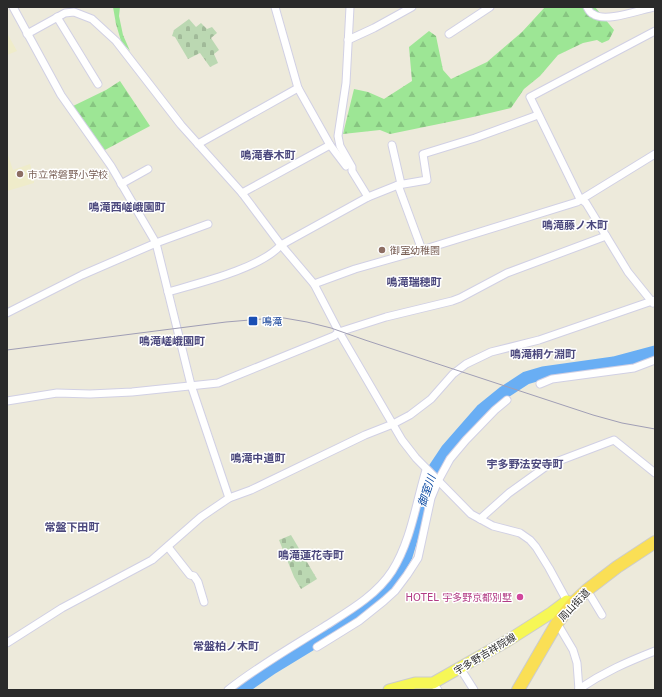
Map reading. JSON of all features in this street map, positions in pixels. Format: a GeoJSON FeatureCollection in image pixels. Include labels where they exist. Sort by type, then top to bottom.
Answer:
{"type":"FeatureCollection","features":[{"type":"Feature","properties":{"kind":"highway","name":"周山街道"},"geometry":{"type":"LineString","coordinates":[[518,690],[570,603],[617,567],[655,542]]}},
{"type":"Feature","properties":{"kind":"main road","name":"宇多野吉祥院線"},"geometry":{"type":"LineString","coordinates":[[389,690],[415,683],[435,687],[460,668],[570,603]]}},
{"type":"Feature","properties":{"kind":"street"},"geometry":{"type":"LineString","coordinates":[[13,7],[26,34],[61,95],[110,166],[156,243],[191,385],[229,498]]}},
{"type":"Feature","properties":{"kind":"street"},"geometry":{"type":"LineString","coordinates":[[275,7],[298,88],[330,145],[352,171],[368,197]]}},
{"type":"Feature","properties":{"kind":"street"},"geometry":{"type":"LineString","coordinates":[[350,7],[346,82],[338,136],[340,146],[352,167],[352,171]]}},
{"type":"Feature","properties":{"kind":"street"},"geometry":{"type":"LineString","coordinates":[[348,40],[374,28],[412,7]]}},
{"type":"Feature","properties":{"kind":"street"},"geometry":{"type":"LineString","coordinates":[[449,34],[490,7]]}},
{"type":"Feature","properties":{"kind":"street"},"geometry":{"type":"LineString","coordinates":[[587,7],[592,14],[599,17],[621,16],[637,10],[654,7]]}},
{"type":"Feature","properties":{"kind":"street"},"geometry":{"type":"LineString","coordinates":[[26,34],[65,13],[74,12],[85,15],[100,24],[116,41],[181,125],[242,193],[281,245],[314,284],[339,332],[402,440],[428,471],[471,514],[493,526],[520,533],[530,540],[570,603]]}},
{"type":"Feature","properties":{"kind":"street"},"geometry":{"type":"LineString","coordinates":[[57,17],[98,84]]}},
{"type":"Feature","properties":{"kind":"street"},"geometry":{"type":"LineString","coordinates":[[7,643],[62,608],[152,560],[200,517],[229,498],[251,490],[366,435],[393,424],[422,406],[453,374],[466,364],[491,352],[539,340],[654,302],[628,272],[586,202],[579,197],[530,97],[655,31]]}},
{"type":"Feature","properties":{"kind":"street"},"geometry":{"type":"LineString","coordinates":[[198,144],[298,88]]}},
{"type":"Feature","properties":{"kind":"street"},"geometry":{"type":"LineString","coordinates":[[168,292],[222,276],[252,264],[275,252],[281,245],[368,197],[399,184],[427,180],[423,154],[475,138],[538,115]]}},
{"type":"Feature","properties":{"kind":"street"},"geometry":{"type":"LineString","coordinates":[[242,193],[330,145]]}},
{"type":"Feature","properties":{"kind":"street"},"geometry":{"type":"LineString","coordinates":[[392,145],[399,184],[422,250]]}},
{"type":"Feature","properties":{"kind":"street"},"geometry":{"type":"LineString","coordinates":[[314,284],[355,269],[422,250],[570,204],[581,199],[655,154]]}},
{"type":"Feature","properties":{"kind":"street"},"geometry":{"type":"LineString","coordinates":[[121,184],[148,169]]}},
{"type":"Feature","properties":{"kind":"street"},"geometry":{"type":"LineString","coordinates":[[7,313],[82,275],[156,243],[208,224]]}},
{"type":"Feature","properties":{"kind":"street"},"geometry":{"type":"LineString","coordinates":[[7,401],[57,393],[90,394],[132,392],[218,383],[334,336],[339,332],[386,317],[456,300],[507,273],[606,236]]}},
{"type":"Feature","properties":{"kind":"street"},"geometry":{"type":"LineString","coordinates":[[540,384],[552,379],[634,368],[655,360]]}},
{"type":"Feature","properties":{"kind":"street"},"geometry":{"type":"LineString","coordinates":[[317,647],[359,621],[395,591],[408,575],[418,558],[431,498],[450,459],[466,440],[495,410],[507,400]]}},
{"type":"Feature","properties":{"kind":"street"},"geometry":{"type":"LineString","coordinates":[[480,519],[509,493],[548,465],[614,440],[655,473]]}},
{"type":"Feature","properties":{"kind":"street"},"geometry":{"type":"LineString","coordinates":[[228,690],[250,673],[356,607],[379,587],[392,571],[400,556],[409,533],[428,471]]}},
{"type":"Feature","properties":{"kind":"street"},"geometry":{"type":"LineString","coordinates":[[168,547],[190,575],[194,576],[198,582],[204,602]]}},
{"type":"Feature","properties":{"kind":"street"},"geometry":{"type":"LineString","coordinates":[[587,590],[602,615]]}},
{"type":"Feature","properties":{"kind":"street"},"geometry":{"type":"LineString","coordinates":[[557,623],[573,650],[577,663],[579,690]]}},
{"type":"Feature","properties":{"kind":"street"},"geometry":{"type":"LineString","coordinates":[[579,690],[600,675],[628,661],[655,651]]}},
{"type":"Feature","properties":{"kind":"street"},"geometry":{"type":"LineString","coordinates":[[460,668],[474,690]]}},
{"type":"Feature","properties":{"kind":"shaded area"},"geometry":{"type":"Polygon","coordinates":[[[7,33],[17,51],[7,55],[7,33]]]}},
{"type":"Feature","properties":{"kind":"shaded area","name":"市立常磐野小学校"},"geometry":{"type":"Polygon","coordinates":[[[7,152],[13,170],[30,164],[34,183],[7,191],[7,152]]]}},
{"type":"Feature","properties":{"kind":"green space"},"geometry":{"type":"Polygon","coordinates":[[[113,7],[120,7],[119,16],[123,35],[130,51],[121,41],[113,7]]]}},
{"type":"Feature","properties":{"kind":"green space"},"geometry":{"type":"Polygon","coordinates":[[[545,7],[595,7],[614,30],[609,40],[602,43],[597,40],[583,43],[558,55],[540,76],[524,89],[511,108],[390,134],[380,130],[343,134],[354,89],[368,92],[384,99],[412,81],[409,47],[429,31],[436,36],[443,70],[451,79],[487,62],[522,32],[545,7]]]}},
{"type":"Feature","properties":{"kind":"green space"},"geometry":{"type":"Polygon","coordinates":[[[189,19],[196,27],[201,23],[207,29],[212,27],[217,33],[211,38],[219,50],[214,54],[218,63],[210,67],[200,53],[188,59],[175,37],[172,36],[174,30],[189,19]]]}},
{"type":"Feature","properties":{"kind":"green space"},"geometry":{"type":"Polygon","coordinates":[[[120,81],[150,126],[103,151],[71,107],[106,90],[120,81]]]}},
{"type":"Feature","properties":{"kind":"green space"},"geometry":{"type":"Polygon","coordinates":[[[291,535],[317,579],[301,589],[294,577],[279,540],[291,535]]]}},
{"type":"Feature","properties":{"kind":"waterway","name":"御室川"},"geometry":{"type":"LineString","coordinates":[[240,690],[272,668],[354,618],[378,599],[389,586],[406,556],[431,474],[447,450],[482,410],[503,393],[526,378],[543,373],[614,363],[655,352]]}},
{"type":"Feature","properties":{"kind":"tram line"},"geometry":{"type":"LineString","coordinates":[[7,350],[226,322],[284,318],[331,328],[593,415],[622,423],[655,429]]}},
{"type":"Feature","properties":{"kind":"place","name":"市立常磐野小学校"},"geometry":{"type":"Point","coordinates":[20,174]}},
{"type":"Feature","properties":{"kind":"place","name":"御室幼稚園"},"geometry":{"type":"Point","coordinates":[382,250]}},
{"type":"Feature","properties":{"kind":"place","name":"鳴滝"},"geometry":{"type":"Point","coordinates":[253,321]}},
{"type":"Feature","properties":{"kind":"place","name":"HOTEL 宇多野京都別墅"},"geometry":{"type":"Point","coordinates":[520,597]}},
{"type":"Feature","properties":{"kind":"district","name":"鳴滝春木町"},"geometry":{"type":"Point","coordinates":[268,155]}},
{"type":"Feature","properties":{"kind":"district","name":"鳴滝西嵯峨園町"},"geometry":{"type":"Point","coordinates":[127,207]}},
{"type":"Feature","properties":{"kind":"district","name":"鳴滝藤ノ木町"},"geometry":{"type":"Point","coordinates":[575,225]}},
{"type":"Feature","properties":{"kind":"district","name":"鳴滝瑞穂町"},"geometry":{"type":"Point","coordinates":[414,282]}},
{"type":"Feature","properties":{"kind":"district","name":"鳴滝嵯峨園町"},"geometry":{"type":"Point","coordinates":[172,341]}},
{"type":"Feature","properties":{"kind":"district","name":"鳴滝桐ケ淵町"},"geometry":{"type":"Point","coordinates":[543,354]}},
{"type":"Feature","properties":{"kind":"district","name":"鳴滝中道町"},"geometry":{"type":"Point","coordinates":[258,458]}},
{"type":"Feature","properties":{"kind":"district","name":"宇多野法安寺町"},"geometry":{"type":"Point","coordinates":[525,464]}},
{"type":"Feature","properties":{"kind":"district","name":"常盤下田町"},"geometry":{"type":"Point","coordinates":[72,527]}},
{"type":"Feature","properties":{"kind":"district","name":"鳴滝蓮花寺町"},"geometry":{"type":"Point","coordinates":[311,555]}},
{"type":"Feature","properties":{"kind":"district","name":"常盤柏ノ木町"},"geometry":{"type":"Point","coordinates":[226,646]}}]}
